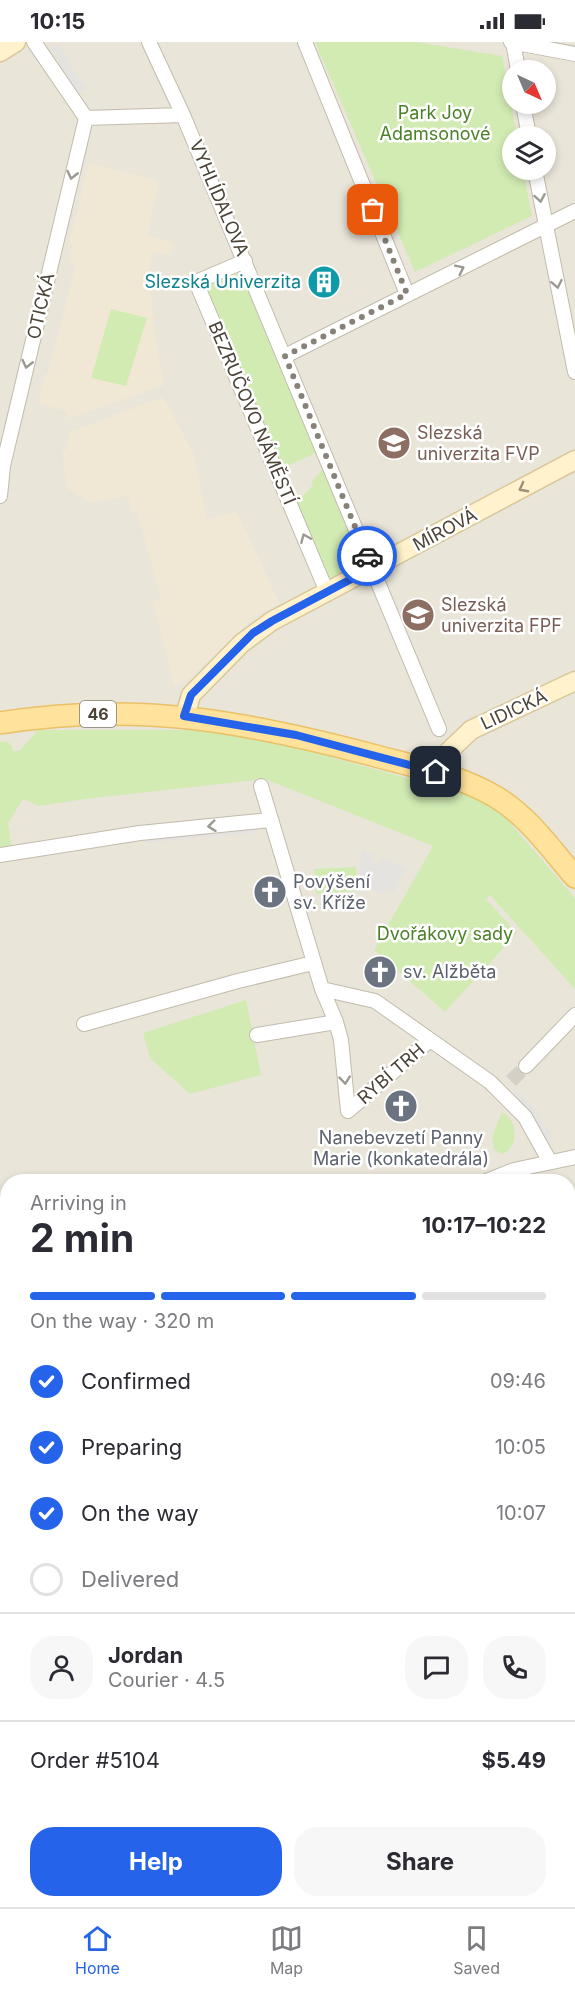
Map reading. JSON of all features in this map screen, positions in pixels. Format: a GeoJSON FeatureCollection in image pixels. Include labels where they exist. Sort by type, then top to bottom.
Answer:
{"type":"FeatureCollection","features":[{"type":"Feature","properties":{"kind":"main road","name":"46"},"geometry":{"type":"LineString","coordinates":[[3,723],[103,713],[184,716],[296,735],[436,772],[479,788],[507,805],[529,824],[575,877]]}},
{"type":"Feature","properties":{"kind":"street"},"geometry":{"type":"LineString","coordinates":[[0,52],[16,42]]}},
{"type":"Feature","properties":{"kind":"street"},"geometry":{"type":"LineString","coordinates":[[34,42],[86,118],[183,115]]}},
{"type":"Feature","properties":{"kind":"street","name":"VYHLÍDALOVA"},"geometry":{"type":"LineString","coordinates":[[149,42],[183,115],[285,356]]}},
{"type":"Feature","properties":{"kind":"street"},"geometry":{"type":"LineString","coordinates":[[305,42],[407,294]]}},
{"type":"Feature","properties":{"kind":"street"},"geometry":{"type":"LineString","coordinates":[[516,60],[512,42],[551,46],[575,54]]}},
{"type":"Feature","properties":{"kind":"street","name":"OTICKÁ"},"geometry":{"type":"LineString","coordinates":[[0,496],[1,466],[86,118]]}},
{"type":"Feature","properties":{"kind":"street"},"geometry":{"type":"LineString","coordinates":[[537,180],[575,372]]}},
{"type":"Feature","properties":{"kind":"street"},"geometry":{"type":"LineString","coordinates":[[439,729],[285,356],[575,211]]}},
{"type":"Feature","properties":{"kind":"street","name":"BEZRUČOVO NÁMĚSTÍ"},"geometry":{"type":"LineString","coordinates":[[245,261],[196,282],[327,592]]}},
{"type":"Feature","properties":{"kind":"street","name":"MÍROVÁ"},"geometry":{"type":"LineString","coordinates":[[184,716],[191,695],[253,633],[575,460]]}},
{"type":"Feature","properties":{"kind":"street","name":"LIDICKÁ"},"geometry":{"type":"LineString","coordinates":[[436,772],[448,752],[471,730],[575,681]]}},
{"type":"Feature","properties":{"kind":"street"},"geometry":{"type":"LineString","coordinates":[[261,786],[322,989]]}},
{"type":"Feature","properties":{"kind":"street"},"geometry":{"type":"LineString","coordinates":[[0,855],[140,833],[270,820]]}},
{"type":"Feature","properties":{"kind":"street"},"geometry":{"type":"LineString","coordinates":[[84,1024],[238,981],[313,963]]}},
{"type":"Feature","properties":{"kind":"street","name":"RYBÍ TRH"},"geometry":{"type":"LineString","coordinates":[[322,989],[341,1040],[348,1111],[430,1040]]}},
{"type":"Feature","properties":{"kind":"street","name":"RYBÍ TRH"},"geometry":{"type":"LineString","coordinates":[[322,989],[375,1001],[430,1040],[505,1086],[550,1162]]}},
{"type":"Feature","properties":{"kind":"street"},"geometry":{"type":"LineString","coordinates":[[526,1066],[575,1015]]}},
{"type":"Feature","properties":{"kind":"street"},"geometry":{"type":"LineString","coordinates":[[257,1035],[336,1022]]}},
{"type":"Feature","properties":{"kind":"street"},"geometry":{"type":"LineString","coordinates":[[504,1174],[575,1157]]}},
{"type":"Feature","properties":{"kind":"shaded area"},"geometry":{"type":"Polygon","coordinates":[[[0,42],[575,42],[575,1174],[0,1174],[0,42]]]}},
{"type":"Feature","properties":{"kind":"shaded area"},"geometry":{"type":"Polygon","coordinates":[[[58,44],[86,89],[78,93],[49,49],[58,44]]]}},
{"type":"Feature","properties":{"kind":"shaded area"},"geometry":{"type":"Polygon","coordinates":[[[89,163],[159,181],[147,237],[173,242],[171,255],[153,252],[149,271],[155,338],[164,385],[67,419],[66,411],[38,403],[45,374],[48,374],[76,264],[68,262],[74,247],[68,245],[89,163]]]}},
{"type":"Feature","properties":{"kind":"shaded area"},"geometry":{"type":"Polygon","coordinates":[[[163,397],[193,452],[207,520],[236,511],[280,604],[257,615],[186,681],[174,687],[153,601],[161,599],[137,511],[132,512],[128,496],[90,502],[67,488],[62,450],[66,451],[70,432],[163,397]]]}},
{"type":"Feature","properties":{"kind":"shaded area"},"geometry":{"type":"Polygon","coordinates":[[[258,824],[254,833],[145,843],[149,834],[258,824]]]}},
{"type":"Feature","properties":{"kind":"shaded area"},"geometry":{"type":"Polygon","coordinates":[[[363,850],[374,855],[372,861],[379,864],[381,858],[406,868],[394,892],[385,889],[383,894],[361,885],[359,862],[363,850]]]}},
{"type":"Feature","properties":{"kind":"shaded area"},"geometry":{"type":"Polygon","coordinates":[[[517,1091],[535,1106],[554,1140],[547,1144],[530,1112],[512,1097],[517,1091]]]}},
{"type":"Feature","properties":{"kind":"green space","name":"Park Joy Adamsonové"},"geometry":{"type":"Polygon","coordinates":[[[315,42],[416,42],[502,56],[502,114],[513,114],[515,126],[502,126],[502,180],[525,180],[532,216],[415,272],[315,42]]]}},
{"type":"Feature","properties":{"kind":"green space"},"geometry":{"type":"Polygon","coordinates":[[[240,272],[316,453],[281,469],[204,287],[240,272]]]}},
{"type":"Feature","properties":{"kind":"green space"},"geometry":{"type":"Polygon","coordinates":[[[111,309],[147,318],[126,386],[91,378],[111,309]]]}},
{"type":"Feature","properties":{"kind":"green space"},"geometry":{"type":"Polygon","coordinates":[[[323,469],[360,558],[355,568],[329,582],[296,503],[313,485],[312,481],[323,469]]]}},
{"type":"Feature","properties":{"kind":"green space","name":"Dvořákovy sady"},"geometry":{"type":"Polygon","coordinates":[[[36,730],[200,730],[254,736],[458,792],[485,803],[505,817],[575,898],[575,989],[490,895],[486,899],[517,933],[445,1012],[374,950],[433,846],[265,779],[39,806],[23,799],[8,823],[12,848],[0,851],[0,742],[5,741],[10,744],[13,751],[19,751],[36,730]]]}},
{"type":"Feature","properties":{"kind":"green space"},"geometry":{"type":"Polygon","coordinates":[[[356,867],[357,891],[316,894],[314,869],[356,867]]]}},
{"type":"Feature","properties":{"kind":"green space"},"geometry":{"type":"Polygon","coordinates":[[[246,1000],[261,1075],[190,1094],[150,1058],[143,1033],[246,1000]]]}},
{"type":"Feature","properties":{"kind":"green space"},"geometry":{"type":"Polygon","coordinates":[[[502,1112],[511,1121],[515,1134],[511,1146],[501,1154],[494,1149],[492,1138],[502,1112]]]}},
{"type":"Feature","properties":{"kind":"tunnel"},"geometry":{"type":"LineString","coordinates":[[511,1081],[526,1066]]}},
{"type":"Feature","properties":{"kind":"way so far"},"geometry":{"type":"LineString","coordinates":[[367,556],[285,356],[407,294],[373,210]]}},
{"type":"Feature","properties":{"kind":"place","name":"Slezská Univerzita"},"geometry":{"type":"Point","coordinates":[324,282]}},
{"type":"Feature","properties":{"kind":"place","name":"Slezská univerzita FVP"},"geometry":{"type":"Point","coordinates":[394,443]}},
{"type":"Feature","properties":{"kind":"place","name":"Slezská univerzita FPF"},"geometry":{"type":"Point","coordinates":[418,615]}},
{"type":"Feature","properties":{"kind":"place","name":"Povýšení sv. Kříže"},"geometry":{"type":"Point","coordinates":[270,892]}},
{"type":"Feature","properties":{"kind":"place","name":"sv. Alžběta"},"geometry":{"type":"Point","coordinates":[380,972]}},
{"type":"Feature","properties":{"kind":"place","name":"Nanebevzetí Panny Marie (konkatedrála)"},"geometry":{"type":"Point","coordinates":[401,1106]}},
{"type":"Feature","properties":{"kind":"route"},"geometry":{"type":"LineString","coordinates":[[367,556],[372,568],[253,633],[191,695],[184,716],[296,735],[436,772]]}}]}
